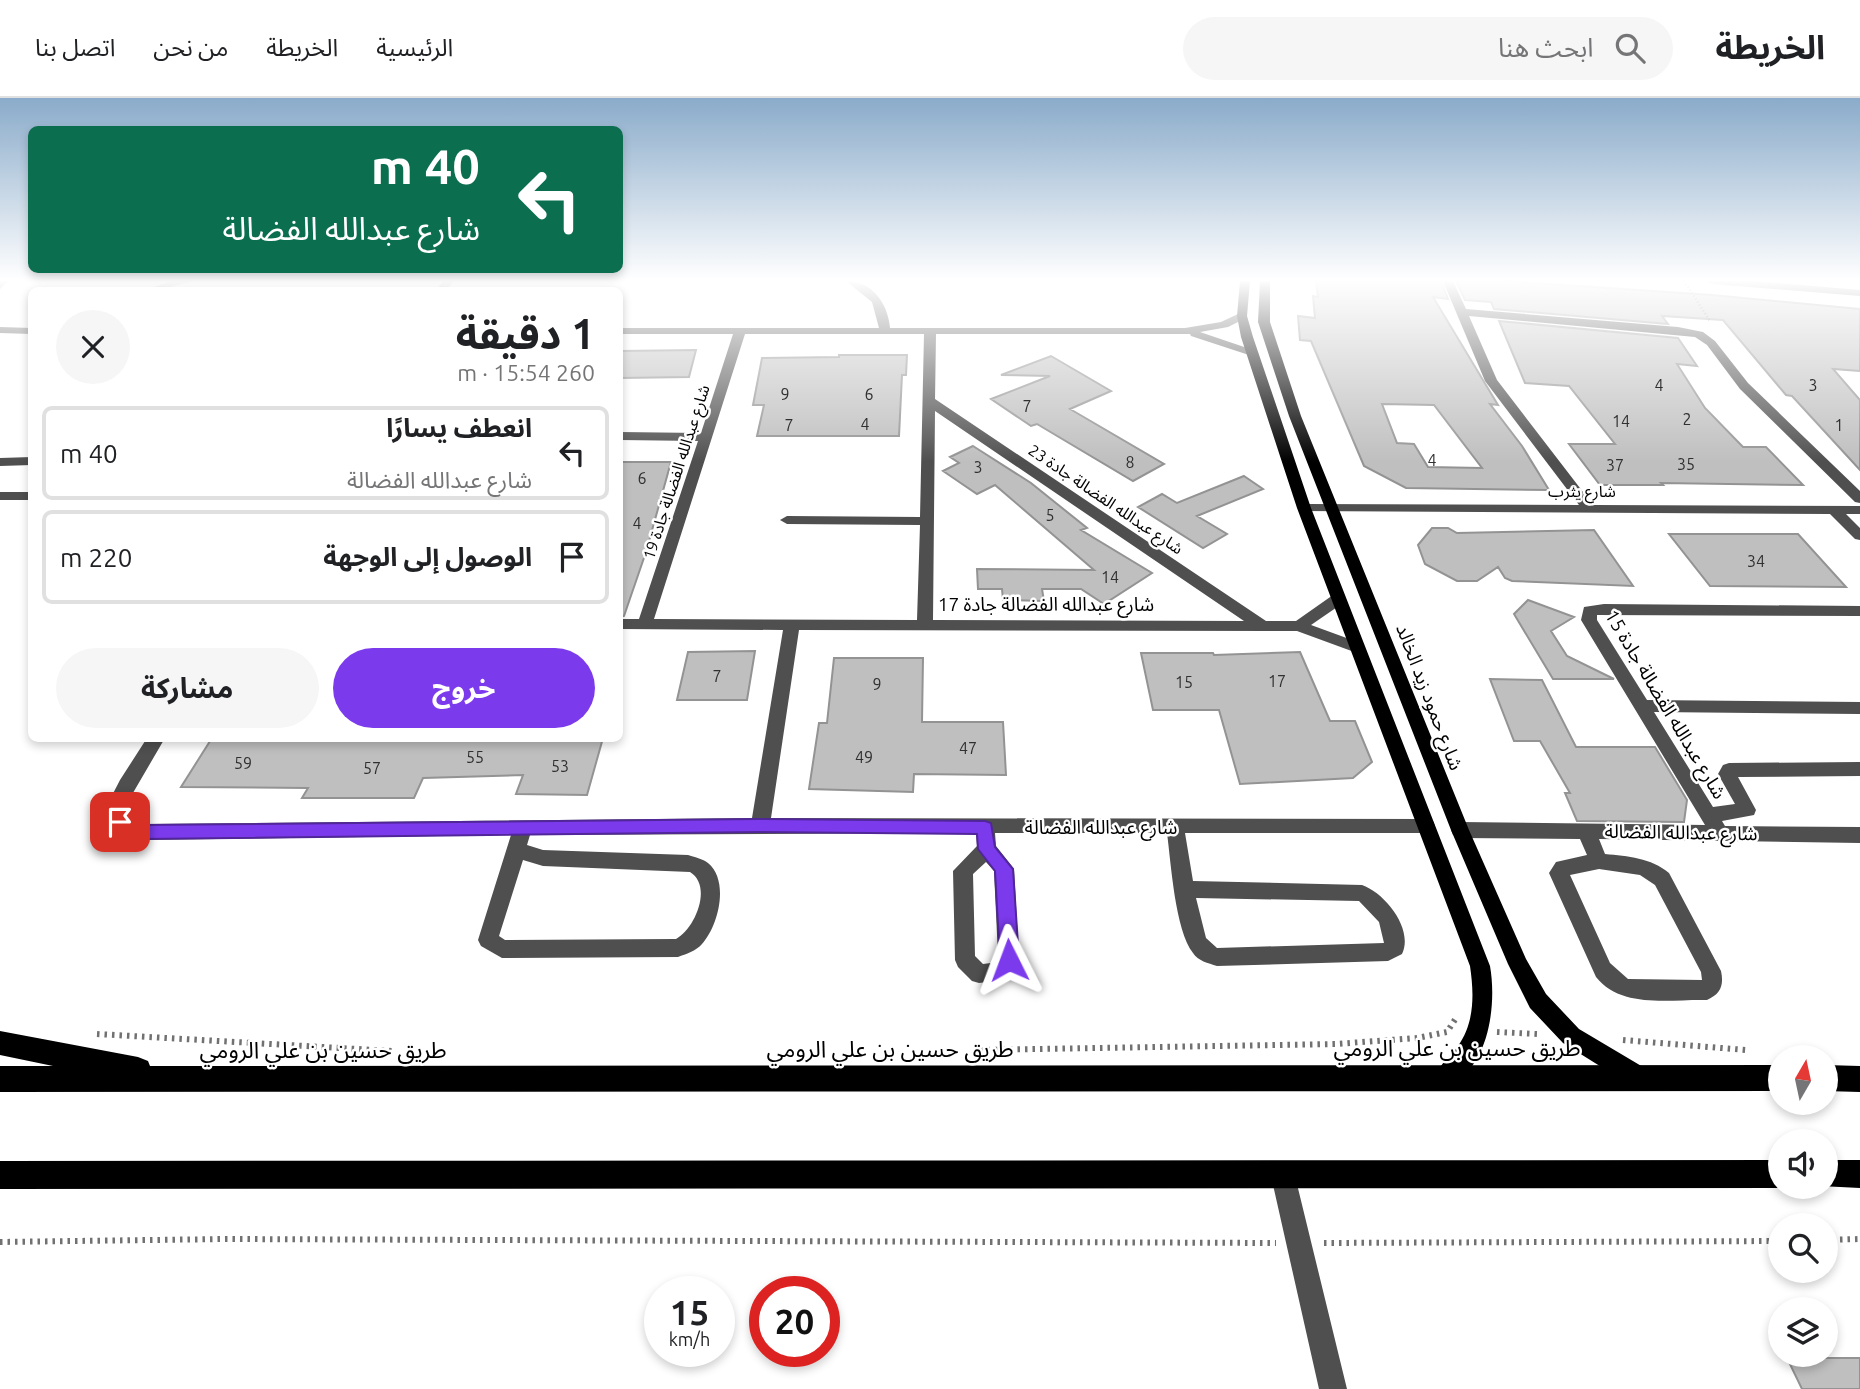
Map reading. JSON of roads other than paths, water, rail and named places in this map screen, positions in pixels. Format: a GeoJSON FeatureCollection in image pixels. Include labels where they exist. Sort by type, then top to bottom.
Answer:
{"type":"FeatureCollection","features":[{"type":"Feature","properties":{"kind":"highway"},"geometry":{"type":"LineString","coordinates":[[0,1043],[188,1080]]}},
{"type":"Feature","properties":{"kind":"highway","name":"طريق حسين بن علي الرومي"},"geometry":{"type":"LineString","coordinates":[[0,1079],[1639,1077],[1768,1067]]}},
{"type":"Feature","properties":{"kind":"highway"},"geometry":{"type":"LineString","coordinates":[[1838,1078],[1860,1079]]}},
{"type":"Feature","properties":{"kind":"highway"},"geometry":{"type":"LineString","coordinates":[[0,1175],[1768,1174]]}},
{"type":"Feature","properties":{"kind":"highway"},"geometry":{"type":"LineString","coordinates":[[1838,1174],[1860,1174]]}},
{"type":"Feature","properties":{"kind":"highway"},"geometry":{"type":"LineString","coordinates":[[0,1185],[178,1175]]}},
{"type":"Feature","properties":{"kind":"main road"},"geometry":{"type":"LineString","coordinates":[[1249,341],[1304,508],[1479,966],[1484,988],[1484,1010],[1479,1031],[1466,1055],[1446,1076]]}},
{"type":"Feature","properties":{"kind":"main road","name":"شارع حمود زيد الخالد"},"geometry":{"type":"LineString","coordinates":[[1269,341],[1295,416],[1334,508],[1460,830],[1526,982],[1538,1001],[1571,1036],[1615,1065],[1639,1077]]}},
{"type":"Feature","properties":{"kind":"street","name":"شارع عبدالله الفضالة جادة 19"},"geometry":{"type":"LineString","coordinates":[[645,624],[737,341]]}},
{"type":"Feature","properties":{"kind":"street"},"geometry":{"type":"LineString","coordinates":[[925,625],[930,341]]}},
{"type":"Feature","properties":{"kind":"street"},"geometry":{"type":"LineString","coordinates":[[1223,341],[1252,353]]}},
{"type":"Feature","properties":{"kind":"street"},"geometry":{"type":"LineString","coordinates":[[1473,341],[1491,381],[1589,509]]}},
{"type":"Feature","properties":{"kind":"street"},"geometry":{"type":"LineString","coordinates":[[1709,341],[1744,386],[1860,499]]}},
{"type":"Feature","properties":{"kind":"street","name":"شارع عبدالله الفضالة جادة 23"},"geometry":{"type":"LineString","coordinates":[[929,401],[1263,626]]}},
{"type":"Feature","properties":{"kind":"street"},"geometry":{"type":"LineString","coordinates":[[623,436],[706,437]]}},
{"type":"Feature","properties":{"kind":"street"},"geometry":{"type":"LineString","coordinates":[[0,462],[28,461]]}},
{"type":"Feature","properties":{"kind":"street"},"geometry":{"type":"LineString","coordinates":[[0,496],[28,496]]}},
{"type":"Feature","properties":{"kind":"street","name":"شارع يثرب"},"geometry":{"type":"LineString","coordinates":[[1304,508],[1860,510]]}},
{"type":"Feature","properties":{"kind":"street"},"geometry":{"type":"LineString","coordinates":[[1833,509],[1860,536]]}},
{"type":"Feature","properties":{"kind":"street"},"geometry":{"type":"LineString","coordinates":[[787,520],[927,521]]}},
{"type":"Feature","properties":{"kind":"street"},"geometry":{"type":"LineString","coordinates":[[1299,626],[1338,598]]}},
{"type":"Feature","properties":{"kind":"street","name":"شارع عبدالله الفضالة جادة 15"},"geometry":{"type":"LineString","coordinates":[[1720,834],[1589,620],[1589,611],[1860,611]]}},
{"type":"Feature","properties":{"kind":"street","name":"شارع عبدالله الفضالة جادة 17"},"geometry":{"type":"LineString","coordinates":[[623,624],[1299,626],[1357,648]]}},
{"type":"Feature","properties":{"kind":"street"},"geometry":{"type":"LineString","coordinates":[[760,825],[793,625]]}},
{"type":"Feature","properties":{"kind":"street"},"geometry":{"type":"LineString","coordinates":[[1640,706],[1860,708]]}},
{"type":"Feature","properties":{"kind":"street","name":"شارع عبدالله الفضالة"},"geometry":{"type":"LineString","coordinates":[[154,742],[125,785],[113,811],[120,822],[144,832],[760,825],[1426,826]]}},
{"type":"Feature","properties":{"kind":"street"},"geometry":{"type":"LineString","coordinates":[[1708,814],[1747,810],[1727,774],[1729,769],[1860,769]]}},
{"type":"Feature","properties":{"kind":"street"},"geometry":{"type":"LineString","coordinates":[[517,850],[543,858],[688,863],[702,868],[708,878],[709,908],[697,935],[690,943],[678,948],[502,948],[488,940],[523,827]]}},
{"type":"Feature","properties":{"kind":"street"},"geometry":{"type":"LineString","coordinates":[[985,827],[987,849],[1004,869],[1009,960],[996,972],[979,974],[965,960],[963,871],[987,849]]}},
{"type":"Feature","properties":{"kind":"street"},"geometry":{"type":"LineString","coordinates":[[1175,827],[1186,890],[1197,944],[1205,953],[1217,957],[1388,952],[1395,948],[1395,940],[1377,902],[1362,893],[1186,890]]}},
{"type":"Feature","properties":{"kind":"street","name":"شارع عبدالله الفضالة"},"geometry":{"type":"LineString","coordinates":[[1460,830],[1860,835]]}},
{"type":"Feature","properties":{"kind":"street"},"geometry":{"type":"LineString","coordinates":[[1585,830],[1599,861]]}},
{"type":"Feature","properties":{"kind":"street"},"geometry":{"type":"LineString","coordinates":[[1599,861],[1656,872],[1712,971],[1713,983],[1707,990],[1625,989],[1610,979],[1603,970],[1559,873],[1563,868],[1599,861]]}},
{"type":"Feature","properties":{"kind":"street"},"geometry":{"type":"LineString","coordinates":[[1283,1176],[1333,1389]]}}]}
